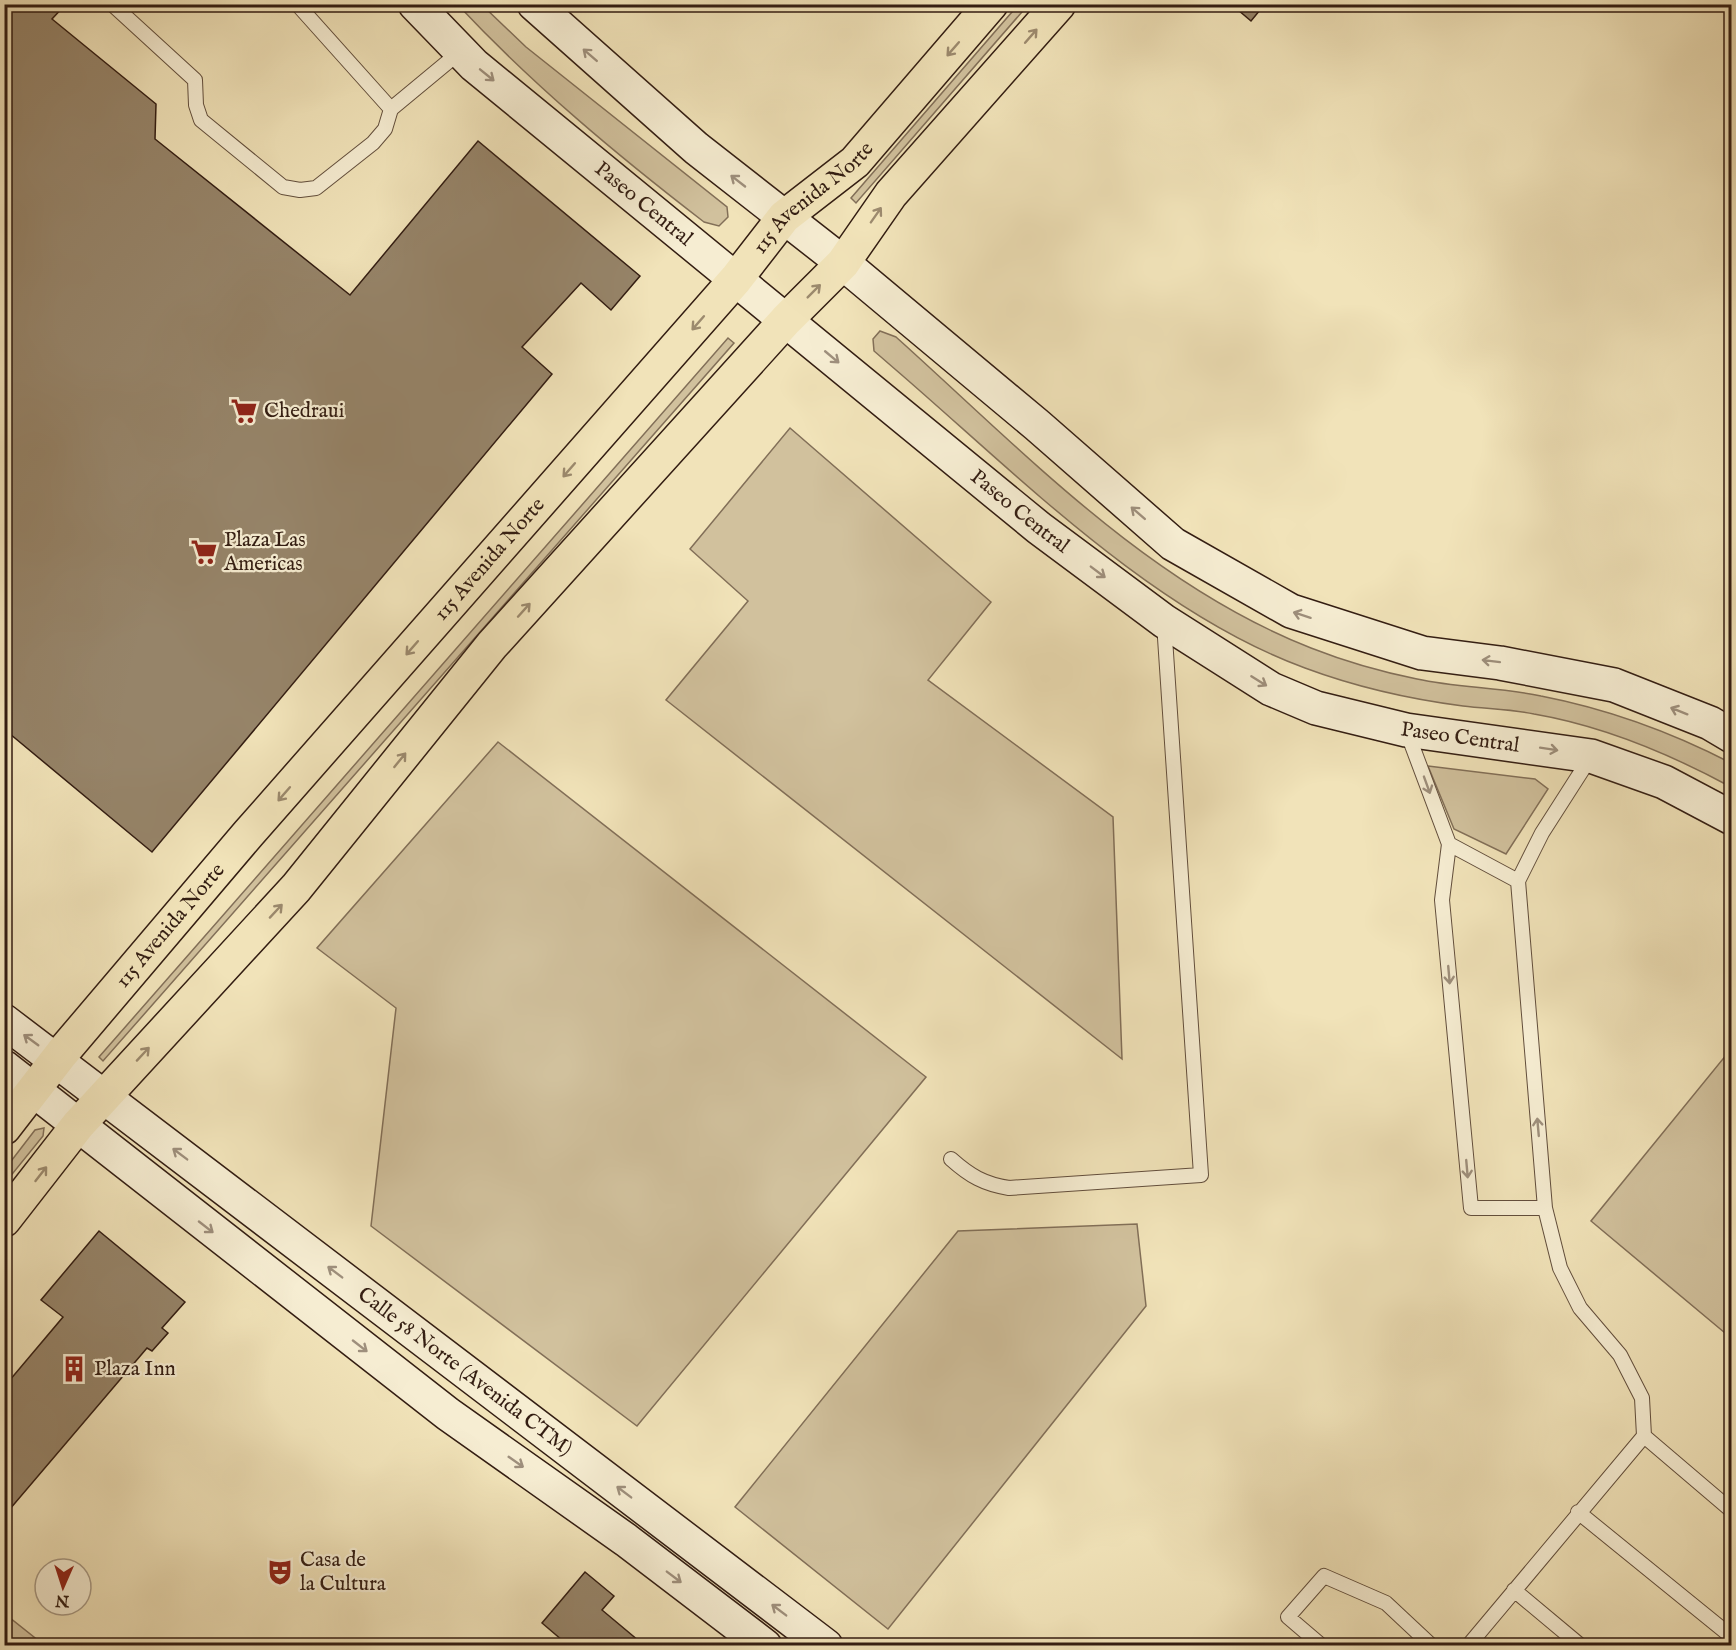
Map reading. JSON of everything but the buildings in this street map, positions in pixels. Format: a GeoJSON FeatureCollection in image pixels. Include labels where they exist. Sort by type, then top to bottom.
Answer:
{"type":"FeatureCollection","features":[{"type":"Feature","properties":{"kind":"main road","name":"Paseo Central"},"geometry":{"type":"LineString","coordinates":[[415,4],[461,51],[1039,528],[1164,621],[1271,689],[1316,708],[1406,730],[1591,756],[1664,782],[1731,818]]}},
{"type":"Feature","properties":{"kind":"main road"},"geometry":{"type":"LineString","coordinates":[[534,4],[696,148],[843,263],[1037,425],[1173,544],[1291,611],[1422,653],[1500,663],[1614,685],[1710,723],[1731,736]]}},
{"type":"Feature","properties":{"kind":"main road","name":"115 Avenida Norte"},"geometry":{"type":"LineString","coordinates":[[4,1128],[57,1060],[256,825],[736,279],[784,218],[855,162],[991,4]]}},
{"type":"Feature","properties":{"kind":"main road"},"geometry":{"type":"LineString","coordinates":[[4,1220],[78,1125],[296,888],[492,645],[786,320],[843,263],[891,194],[1059,4]]}},
{"type":"Feature","properties":{"kind":"main road","name":"Calle 58 Norte (Avenida CTM)"},"geometry":{"type":"LineString","coordinates":[[4,1021],[826,1646]]}},
{"type":"Feature","properties":{"kind":"main road","name":"Calle 58 Norte (Avenida CTM)"},"geometry":{"type":"LineString","coordinates":[[4,1067],[448,1414],[626,1540],[765,1646]]}},
{"type":"Feature","properties":{"kind":"lane"},"geometry":{"type":"LineString","coordinates":[[112,4],[195,80],[196,105],[201,120],[283,187],[300,190],[316,188],[373,143],[385,129],[391,109],[461,51]]}},
{"type":"Feature","properties":{"kind":"lane"},"geometry":{"type":"LineString","coordinates":[[297,4],[391,109]]}},
{"type":"Feature","properties":{"kind":"lane"},"geometry":{"type":"LineString","coordinates":[[951,1159],[971,1177],[987,1185],[1009,1188],[1201,1174],[1164,621]]}},
{"type":"Feature","properties":{"kind":"lane"},"geometry":{"type":"LineString","coordinates":[[1406,730],[1449,844],[1442,900],[1471,1208],[1545,1208]]}},
{"type":"Feature","properties":{"kind":"lane"},"geometry":{"type":"LineString","coordinates":[[1468,1646],[1644,1436],[1642,1398],[1620,1355],[1580,1308],[1560,1268],[1545,1208],[1518,881],[1542,833],[1591,756]]}},
{"type":"Feature","properties":{"kind":"lane"},"geometry":{"type":"LineString","coordinates":[[1449,844],[1518,881]]}},
{"type":"Feature","properties":{"kind":"lane"},"geometry":{"type":"LineString","coordinates":[[1644,1436],[1731,1511]]}},
{"type":"Feature","properties":{"kind":"lane"},"geometry":{"type":"LineString","coordinates":[[1578,1512],[1731,1637]]}},
{"type":"Feature","properties":{"kind":"lane"},"geometry":{"type":"LineString","coordinates":[[1322,1646],[1288,1617],[1324,1576],[1386,1604],[1432,1646]]}},
{"type":"Feature","properties":{"kind":"lane"},"geometry":{"type":"LineString","coordinates":[[1514,1590],[1581,1646]]}},
{"type":"Feature","properties":{"kind":"shaded area"},"geometry":{"type":"Polygon","coordinates":[[[458,5],[482,5],[526,47],[727,207],[728,217],[719,226],[704,222],[672,197],[546,91],[458,5]]]}},
{"type":"Feature","properties":{"kind":"shaded area"},"geometry":{"type":"Polygon","coordinates":[[[1018,5],[1028,5],[856,203],[851,198],[1018,5]]]}},
{"type":"Feature","properties":{"kind":"shaded area"},"geometry":{"type":"Polygon","coordinates":[[[880,331],[896,337],[1090,512],[1195,589],[1252,621],[1311,648],[1377,670],[1432,682],[1510,691],[1566,701],[1639,723],[1685,741],[1731,763],[1731,787],[1684,763],[1586,726],[1525,712],[1443,703],[1383,692],[1305,668],[1249,643],[1194,613],[1141,577],[1039,496],[874,351],[873,339],[880,331]]]}},
{"type":"Feature","properties":{"kind":"shaded area"},"geometry":{"type":"Polygon","coordinates":[[[728,338],[734,343],[103,1061],[99,1057],[728,338]]]}},
{"type":"Feature","properties":{"kind":"shaded area"},"geometry":{"type":"Polygon","coordinates":[[[790,428],[991,602],[928,680],[1113,817],[1122,1059],[666,700],[748,601],[690,549],[790,428]]]}},
{"type":"Feature","properties":{"kind":"shaded area"},"geometry":{"type":"Polygon","coordinates":[[[498,742],[926,1077],[637,1426],[371,1226],[396,1008],[317,948],[498,742]]]}},
{"type":"Feature","properties":{"kind":"shaded area"},"geometry":{"type":"Polygon","coordinates":[[[1428,766],[1535,779],[1548,789],[1506,854],[1454,829],[1428,766]]]}},
{"type":"Feature","properties":{"kind":"shaded area"},"geometry":{"type":"Polygon","coordinates":[[[1731,1049],[1731,1338],[1591,1221],[1731,1049]]]}},
{"type":"Feature","properties":{"kind":"shaded area"},"geometry":{"type":"Polygon","coordinates":[[[44,1128],[43,1136],[5,1183],[5,1169],[35,1130],[44,1128]]]}},
{"type":"Feature","properties":{"kind":"shaded area"},"geometry":{"type":"Polygon","coordinates":[[[1137,1224],[1146,1306],[888,1629],[735,1507],[958,1231],[1137,1224]]]}},
{"type":"Feature","properties":{"kind":"shaded area"},"geometry":{"type":"Polygon","coordinates":[[[5,1614],[44,1645],[5,1645],[5,1614]]]}},
{"type":"Feature","properties":{"kind":"place","name":"Chedraui"},"geometry":{"type":"Point","coordinates":[244,411]}},
{"type":"Feature","properties":{"kind":"place","name":"Plaza Las Americas"},"geometry":{"type":"Point","coordinates":[204,552]}},
{"type":"Feature","properties":{"kind":"place","name":"Plaza Inn"},"geometry":{"type":"Point","coordinates":[74,1369]}},
{"type":"Feature","properties":{"kind":"place","name":"Casa de la Cultura"},"geometry":{"type":"Point","coordinates":[280,1572]}}]}
